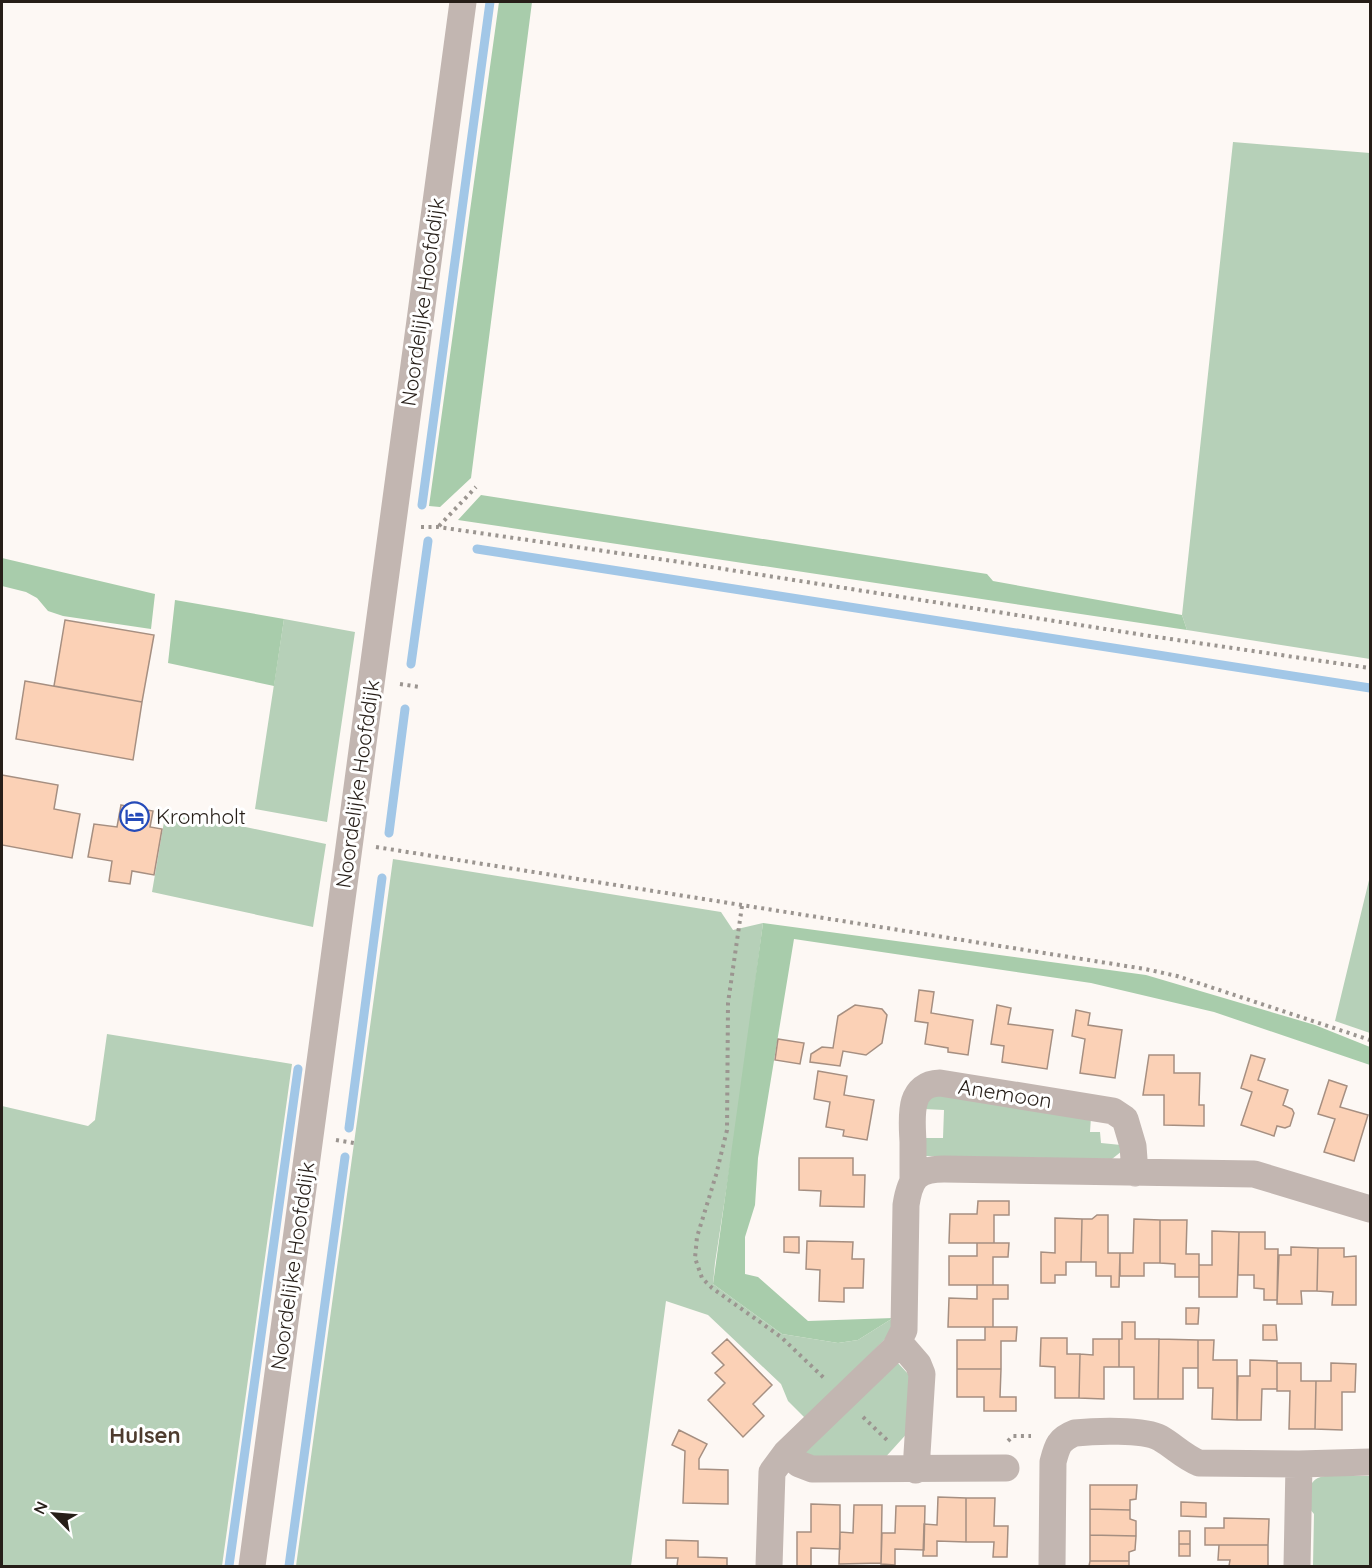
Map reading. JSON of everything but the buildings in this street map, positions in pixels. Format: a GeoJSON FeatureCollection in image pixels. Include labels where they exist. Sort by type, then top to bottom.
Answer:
{"type":"FeatureCollection","features":[{"type":"Feature","properties":{"kind":"street","name":"Noordelijke Hoofddijk"},"geometry":{"type":"LineString","coordinates":[[252,1566],[463,2]]}},
{"type":"Feature","properties":{"kind":"street","name":"Anemoon"},"geometry":{"type":"LineString","coordinates":[[899,1342],[904,1330],[905,1319],[906,1205],[908,1190],[913,1180],[912,1109],[918,1093],[929,1083],[1113,1111],[1125,1119],[1133,1146],[1136,1173]]}},
{"type":"Feature","properties":{"kind":"street"},"geometry":{"type":"LineString","coordinates":[[913,1180],[921,1171],[931,1169],[1254,1174],[1371,1209]]}},
{"type":"Feature","properties":{"kind":"street"},"geometry":{"type":"LineString","coordinates":[[769,1566],[772,1472],[786,1453],[899,1342],[918,1364],[922,1374],[916,1470]]}},
{"type":"Feature","properties":{"kind":"street"},"geometry":{"type":"LineString","coordinates":[[1052,1566],[1053,1462],[1057,1448],[1065,1437],[1076,1433],[1148,1433],[1185,1457],[1199,1463],[1371,1462]]}},
{"type":"Feature","properties":{"kind":"street"},"geometry":{"type":"LineString","coordinates":[[786,1453],[799,1464],[812,1469],[1006,1468]]}},
{"type":"Feature","properties":{"kind":"street"},"geometry":{"type":"LineString","coordinates":[[1297,1566],[1299,1464]]}},
{"type":"Feature","properties":{"kind":"path"},"geometry":{"type":"LineString","coordinates":[[438,527],[476,487]]}},
{"type":"Feature","properties":{"kind":"path"},"geometry":{"type":"LineString","coordinates":[[393,527],[438,527],[674,561],[1150,636],[1371,668]]}},
{"type":"Feature","properties":{"kind":"path"},"geometry":{"type":"LineString","coordinates":[[350,839],[377,848],[972,941],[1177,976],[1371,1040]]}},
{"type":"Feature","properties":{"kind":"path"},"geometry":{"type":"LineString","coordinates":[[742,906],[728,1004],[727,1130],[697,1237],[695,1258],[702,1278],[712,1288],[800,1353],[916,1470]]}},
{"type":"Feature","properties":{"kind":"green space"},"geometry":{"type":"Polygon","coordinates":[[[499,2],[532,2],[471,478],[440,507],[429,506],[499,2]]]}},
{"type":"Feature","properties":{"kind":"green space"},"geometry":{"type":"Polygon","coordinates":[[[1233,142],[1370,153],[1370,659],[1187,630],[1182,615],[1233,142]]]}},
{"type":"Feature","properties":{"kind":"green space"},"geometry":{"type":"Polygon","coordinates":[[[481,495],[987,574],[993,581],[1182,615],[1187,630],[458,520],[481,495]]]}},
{"type":"Feature","properties":{"kind":"green space"},"geometry":{"type":"Polygon","coordinates":[[[2,558],[155,594],[151,629],[63,616],[48,611],[37,598],[26,592],[2,586],[2,558]]]}},
{"type":"Feature","properties":{"kind":"green space"},"geometry":{"type":"Polygon","coordinates":[[[175,600],[284,619],[274,686],[168,663],[175,600]]]}},
{"type":"Feature","properties":{"kind":"green space"},"geometry":{"type":"Polygon","coordinates":[[[284,619],[355,632],[327,822],[255,809],[284,619]]]}},
{"type":"Feature","properties":{"kind":"green space"},"geometry":{"type":"Polygon","coordinates":[[[166,810],[326,844],[313,927],[152,892],[166,810]]]}},
{"type":"Feature","properties":{"kind":"green space"},"geometry":{"type":"Polygon","coordinates":[[[393,859],[721,912],[733,930],[763,923],[713,1284],[782,1334],[838,1343],[858,1340],[893,1318],[891,1333],[806,1419],[788,1401],[781,1384],[708,1315],[666,1301],[631,1566],[296,1566],[393,859]]]}},
{"type":"Feature","properties":{"kind":"green space"},"geometry":{"type":"Polygon","coordinates":[[[1370,876],[1370,1033],[1335,1021],[1370,876]]]}},
{"type":"Feature","properties":{"kind":"green space"},"geometry":{"type":"Polygon","coordinates":[[[763,923],[1146,975],[1315,1025],[1370,1047],[1370,1065],[1214,1012],[1091,983],[794,939],[758,1158],[755,1205],[745,1237],[745,1274],[758,1277],[808,1321],[893,1318],[858,1340],[838,1343],[782,1334],[713,1284],[763,923]]]}},
{"type":"Feature","properties":{"kind":"green space"},"geometry":{"type":"Polygon","coordinates":[[[107,1034],[292,1064],[222,1566],[2,1566],[2,1106],[88,1126],[95,1120],[107,1034]]]}},
{"type":"Feature","properties":{"kind":"green space"},"geometry":{"type":"Polygon","coordinates":[[[937,1092],[1091,1117],[1090,1132],[1100,1132],[1101,1143],[1121,1145],[1122,1151],[1112,1159],[923,1156],[923,1138],[943,1138],[944,1110],[924,1109],[925,1102],[937,1092]]]}},
{"type":"Feature","properties":{"kind":"green space"},"geometry":{"type":"Polygon","coordinates":[[[896,1361],[911,1377],[911,1429],[882,1461],[814,1461],[805,1452],[896,1361]]]}},
{"type":"Feature","properties":{"kind":"green space"},"geometry":{"type":"Polygon","coordinates":[[[1325,1476],[1370,1476],[1370,1566],[1313,1566],[1314,1514],[1304,1502],[1313,1482],[1325,1476]]]}},
{"type":"Feature","properties":{"kind":"waterway"},"geometry":{"type":"LineString","coordinates":[[422,505],[490,2]]}},
{"type":"Feature","properties":{"kind":"waterway"},"geometry":{"type":"LineString","coordinates":[[411,664],[428,541]]}},
{"type":"Feature","properties":{"kind":"waterway"},"geometry":{"type":"LineString","coordinates":[[477,549],[1370,688]]}},
{"type":"Feature","properties":{"kind":"waterway"},"geometry":{"type":"LineString","coordinates":[[389,833],[405,709]]}},
{"type":"Feature","properties":{"kind":"waterway"},"geometry":{"type":"LineString","coordinates":[[349,1128],[382,878]]}},
{"type":"Feature","properties":{"kind":"waterway"},"geometry":{"type":"LineString","coordinates":[[229,1566],[298,1069]]}},
{"type":"Feature","properties":{"kind":"waterway"},"geometry":{"type":"LineString","coordinates":[[289,1566],[345,1157]]}},
{"type":"Feature","properties":{"kind":"place","name":"Kromholt"},"geometry":{"type":"Point","coordinates":[135,817]}},
{"type":"Feature","properties":{"kind":"district","name":"Hulsen"},"geometry":{"type":"Point","coordinates":[145,1435]}}]}
